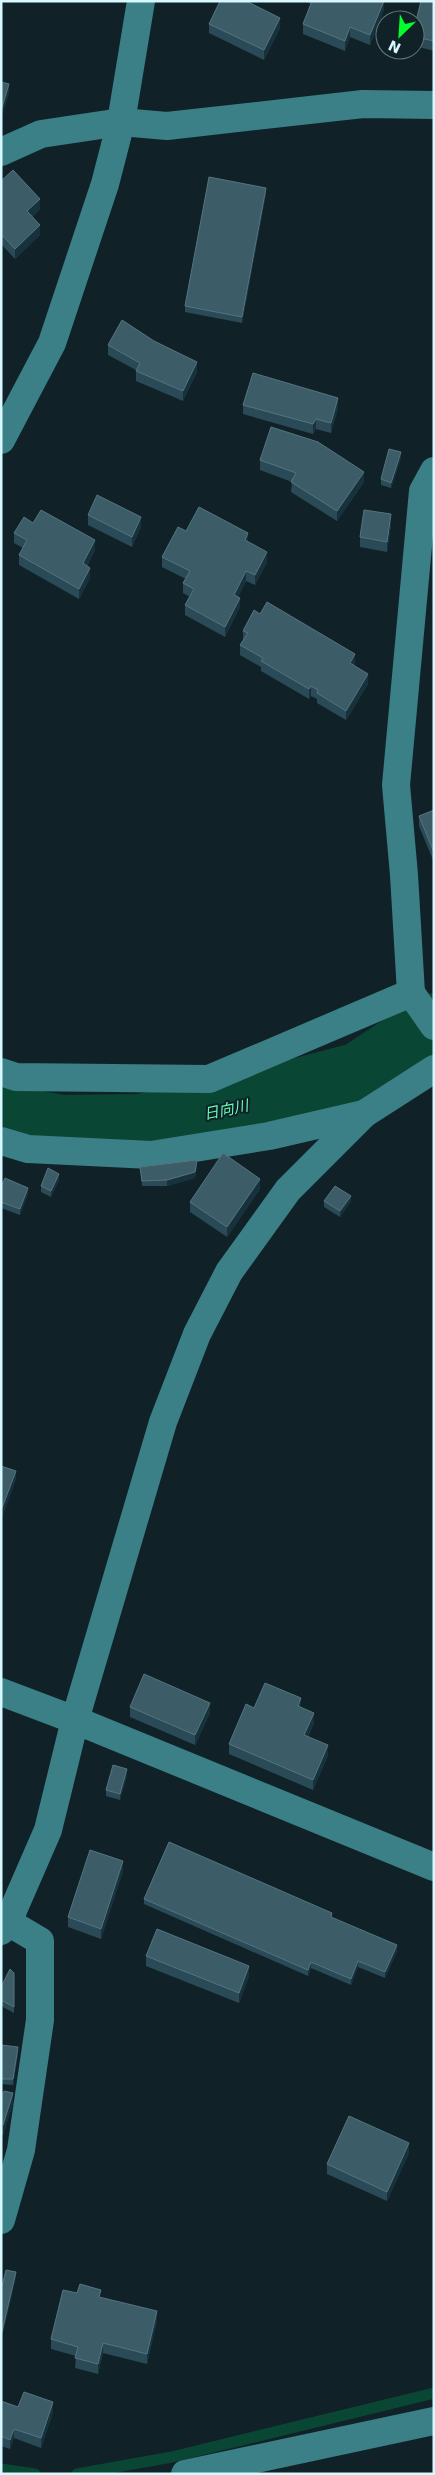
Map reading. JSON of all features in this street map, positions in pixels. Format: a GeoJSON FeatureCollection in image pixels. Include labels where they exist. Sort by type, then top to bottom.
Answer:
{"type":"FeatureCollection","features":[{"type":"Feature","properties":{"kind":"street"},"geometry":{"type":"LineString","coordinates":[[1,440],[52,343],[105,184],[121,122],[141,1]]}},
{"type":"Feature","properties":{"kind":"street"},"geometry":{"type":"LineString","coordinates":[[1,152],[41,134],[121,122],[167,126],[363,104],[434,105]]}},
{"type":"Feature","properties":{"kind":"street"},"geometry":{"type":"LineString","coordinates":[[434,471],[424,491],[396,785],[404,875],[411,993],[434,1026]]}},
{"type":"Feature","properties":{"kind":"street"},"geometry":{"type":"LineString","coordinates":[[1,1072],[16,1077],[209,1079],[411,993]]}},
{"type":"Feature","properties":{"kind":"street"},"geometry":{"type":"LineString","coordinates":[[1,2220],[20,2150],[40,2020],[40,1941],[5,1927],[48,1830],[75,1720],[163,1422],[197,1334],[230,1272],[288,1190],[364,1114],[434,1069]]}},
{"type":"Feature","properties":{"kind":"street"},"geometry":{"type":"LineString","coordinates":[[1,1141],[28,1149],[151,1156],[269,1136],[364,1114]]}},
{"type":"Feature","properties":{"kind":"street"},"geometry":{"type":"LineString","coordinates":[[1,1692],[75,1720],[434,1867]]}},
{"type":"Feature","properties":{"kind":"street"},"geometry":{"type":"LineString","coordinates":[[185,2474],[434,2421]]}},
{"type":"Feature","properties":{"kind":"building"},"geometry":{"type":"Polygon","coordinates":[[[220,1],[246,1],[280,18],[264,50],[209,24],[220,1]]]}},
{"type":"Feature","properties":{"kind":"building"},"geometry":{"type":"Polygon","coordinates":[[[312,1],[384,1],[380,10],[375,10],[375,23],[370,35],[350,27],[345,41],[303,24],[312,1]]]}},
{"type":"Feature","properties":{"kind":"building"},"geometry":{"type":"Polygon","coordinates":[[[421,1],[434,1],[434,41],[425,39],[425,10],[419,10],[421,1]]]}},
{"type":"Feature","properties":{"kind":"building"},"geometry":{"type":"Polygon","coordinates":[[[1,82],[9,84],[1,111],[1,82]]]}},
{"type":"Feature","properties":{"kind":"building"},"geometry":{"type":"Polygon","coordinates":[[[13,170],[40,199],[27,211],[40,225],[15,249],[1,234],[1,181],[13,170]]]}},
{"type":"Feature","properties":{"kind":"building"},"geometry":{"type":"Polygon","coordinates":[[[209,177],[266,188],[242,317],[185,306],[209,177]]]}},
{"type":"Feature","properties":{"kind":"building"},"geometry":{"type":"Polygon","coordinates":[[[122,320],[154,341],[197,362],[183,391],[136,371],[140,363],[108,345],[122,320]]]}},
{"type":"Feature","properties":{"kind":"building"},"geometry":{"type":"Polygon","coordinates":[[[253,373],[338,398],[331,423],[316,419],[313,424],[243,405],[253,373]]]}},
{"type":"Feature","properties":{"kind":"building"},"geometry":{"type":"Polygon","coordinates":[[[271,427],[318,442],[364,472],[337,511],[291,482],[296,473],[260,460],[271,427]]]}},
{"type":"Feature","properties":{"kind":"building"},"geometry":{"type":"Polygon","coordinates":[[[389,449],[401,452],[391,483],[381,479],[389,449]]]}},
{"type":"Feature","properties":{"kind":"building"},"geometry":{"type":"Polygon","coordinates":[[[97,495],[141,517],[132,537],[88,515],[97,495]]]}},
{"type":"Feature","properties":{"kind":"building"},"geometry":{"type":"Polygon","coordinates":[[[199,507],[248,533],[245,540],[267,552],[255,575],[246,571],[234,595],[240,598],[225,627],[185,605],[194,589],[183,583],[190,571],[162,557],[178,527],[186,531],[199,507]]]}},
{"type":"Feature","properties":{"kind":"building"},"geometry":{"type":"Polygon","coordinates":[[[41,510],[95,540],[83,563],[90,568],[79,589],[19,555],[27,540],[14,533],[24,517],[33,523],[41,510]]]}},
{"type":"Feature","properties":{"kind":"building"},"geometry":{"type":"Polygon","coordinates":[[[364,510],[391,514],[387,542],[360,537],[364,510]]]}},
{"type":"Feature","properties":{"kind":"building"},"geometry":{"type":"Polygon","coordinates":[[[267,602],[355,654],[350,663],[368,674],[346,711],[317,693],[318,690],[311,686],[309,689],[261,661],[263,658],[240,645],[248,633],[243,631],[254,610],[260,614],[267,602]]]}},
{"type":"Feature","properties":{"kind":"building"},"geometry":{"type":"Polygon","coordinates":[[[434,810],[434,850],[433,850],[419,816],[434,810]]]}},
{"type":"Feature","properties":{"kind":"building"},"geometry":{"type":"Polygon","coordinates":[[[223,1153],[260,1179],[227,1227],[190,1202],[223,1153]]]}},
{"type":"Feature","properties":{"kind":"building"},"geometry":{"type":"Polygon","coordinates":[[[197,1160],[195,1172],[167,1180],[142,1181],[140,1167],[197,1160]]]}},
{"type":"Feature","properties":{"kind":"building"},"geometry":{"type":"Polygon","coordinates":[[[48,1168],[59,1174],[51,1191],[41,1186],[48,1168]]]}},
{"type":"Feature","properties":{"kind":"building"},"geometry":{"type":"Polygon","coordinates":[[[5,1178],[28,1188],[20,1209],[1,1202],[1,1187],[5,1178]]]}},
{"type":"Feature","properties":{"kind":"building"},"geometry":{"type":"Polygon","coordinates":[[[335,1186],[351,1196],[340,1211],[324,1201],[335,1186]]]}},
{"type":"Feature","properties":{"kind":"building"},"geometry":{"type":"Polygon","coordinates":[[[1,1466],[16,1471],[2,1508],[1,1508],[1,1466]]]}},
{"type":"Feature","properties":{"kind":"building"},"geometry":{"type":"Polygon","coordinates":[[[144,1674],[210,1703],[195,1735],[130,1707],[144,1674]]]}},
{"type":"Feature","properties":{"kind":"building"},"geometry":{"type":"Polygon","coordinates":[[[265,1683],[301,1698],[298,1706],[314,1713],[304,1735],[328,1745],[313,1780],[229,1744],[246,1704],[254,1708],[265,1683]]]}},
{"type":"Feature","properties":{"kind":"building"},"geometry":{"type":"Polygon","coordinates":[[[113,1765],[127,1769],[120,1794],[106,1790],[113,1765]]]}},
{"type":"Feature","properties":{"kind":"building"},"geometry":{"type":"Polygon","coordinates":[[[169,1842],[332,1913],[331,1917],[397,1945],[385,1972],[358,1961],[351,1979],[311,1962],[308,1970],[144,1899],[169,1842]]]}},
{"type":"Feature","properties":{"kind":"building"},"geometry":{"type":"Polygon","coordinates":[[[90,1850],[123,1861],[101,1929],[68,1917],[90,1850]]]}},
{"type":"Feature","properties":{"kind":"building"},"geometry":{"type":"Polygon","coordinates":[[[157,1929],[249,1966],[239,1993],[146,1956],[157,1929]]]}},
{"type":"Feature","properties":{"kind":"building"},"geometry":{"type":"Polygon","coordinates":[[[10,1969],[14,1973],[14,2007],[1,2000],[1,1987],[10,1969]]]}},
{"type":"Feature","properties":{"kind":"building"},"geometry":{"type":"Polygon","coordinates":[[[1,2045],[18,2047],[13,2079],[1,2079],[1,2045]]]}},
{"type":"Feature","properties":{"kind":"building"},"geometry":{"type":"Polygon","coordinates":[[[4,2091],[13,2093],[3,2125],[1,2124],[1,2093],[4,2091]]]}},
{"type":"Feature","properties":{"kind":"building"},"geometry":{"type":"Polygon","coordinates":[[[349,2116],[409,2143],[387,2192],[327,2164],[349,2116]]]}},
{"type":"Feature","properties":{"kind":"building"},"geometry":{"type":"Polygon","coordinates":[[[6,2270],[16,2272],[1,2336],[1,2290],[6,2270]]]}},
{"type":"Feature","properties":{"kind":"building"},"geometry":{"type":"Polygon","coordinates":[[[80,2284],[101,2290],[99,2297],[157,2311],[147,2354],[103,2343],[98,2364],[75,2358],[78,2347],[51,2339],[63,2290],[77,2293],[80,2284]]]}},
{"type":"Feature","properties":{"kind":"building"},"geometry":{"type":"Polygon","coordinates":[[[24,2392],[53,2402],[41,2438],[14,2429],[10,2440],[1,2436],[1,2401],[18,2407],[24,2392]]]}},
{"type":"Feature","properties":{"kind":"waterway","name":"日向川"},"geometry":{"type":"LineString","coordinates":[[1,1118],[61,1129],[140,1128],[235,1109],[360,1076],[434,1027]]}},
{"type":"Feature","properties":{"kind":"waterway"},"geometry":{"type":"LineString","coordinates":[[77,2474],[172,2457],[434,2393]]}},
{"type":"Feature","properties":{"kind":"waterway"},"geometry":{"type":"LineString","coordinates":[[1,2469],[35,2474]]}}]}
